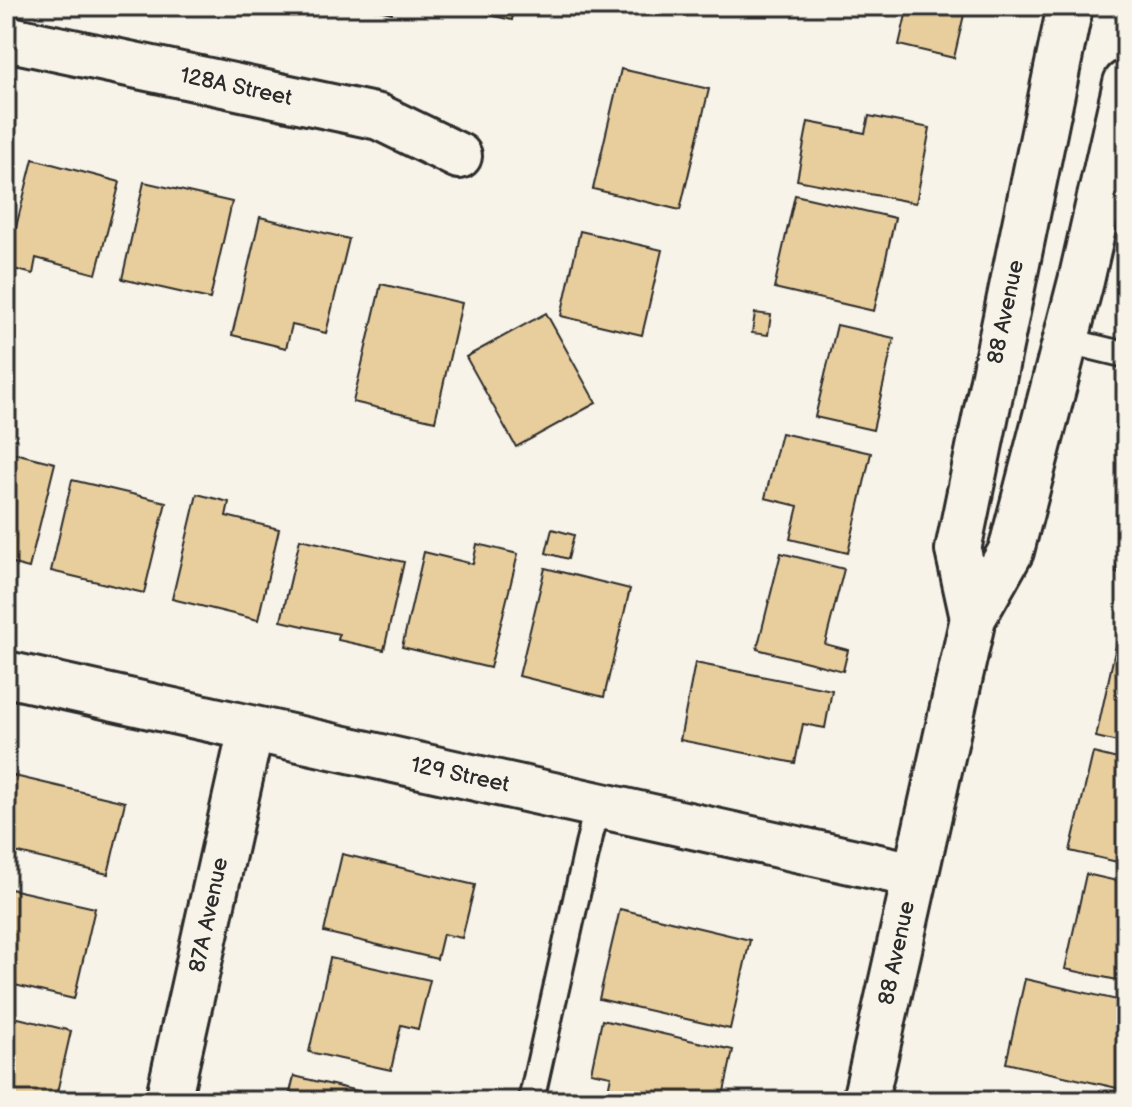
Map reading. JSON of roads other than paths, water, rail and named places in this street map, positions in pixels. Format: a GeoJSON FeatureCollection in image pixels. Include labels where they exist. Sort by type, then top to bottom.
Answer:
{"type":"FeatureCollection","features":[{"type":"Feature","properties":{"kind":"street","name":"88 Avenue"},"geometry":{"type":"LineString","coordinates":[[973,618],[958,550],[1070,6]]}},
{"type":"Feature","properties":{"kind":"street","name":"128A Street"},"geometry":{"type":"LineString","coordinates":[[6,38],[379,117],[459,156]]}},
{"type":"Feature","properties":{"kind":"street","name":"88 Avenue"},"geometry":{"type":"LineString","coordinates":[[865,1101],[973,618],[1011,551],[1081,281],[1126,83]]}},
{"type":"Feature","properties":{"kind":"street","name":"129 Street"},"geometry":{"type":"LineString","coordinates":[[6,674],[914,875]]}},
{"type":"Feature","properties":{"kind":"street","name":"87A Avenue"},"geometry":{"type":"LineString","coordinates":[[168,1101],[251,729]]}},
{"type":"Feature","properties":{"kind":"lane"},"geometry":{"type":"LineString","coordinates":[[1064,340],[1126,355]]}},
{"type":"Feature","properties":{"kind":"lane"},"geometry":{"type":"LineString","coordinates":[[531,1101],[597,805]]}}]}
